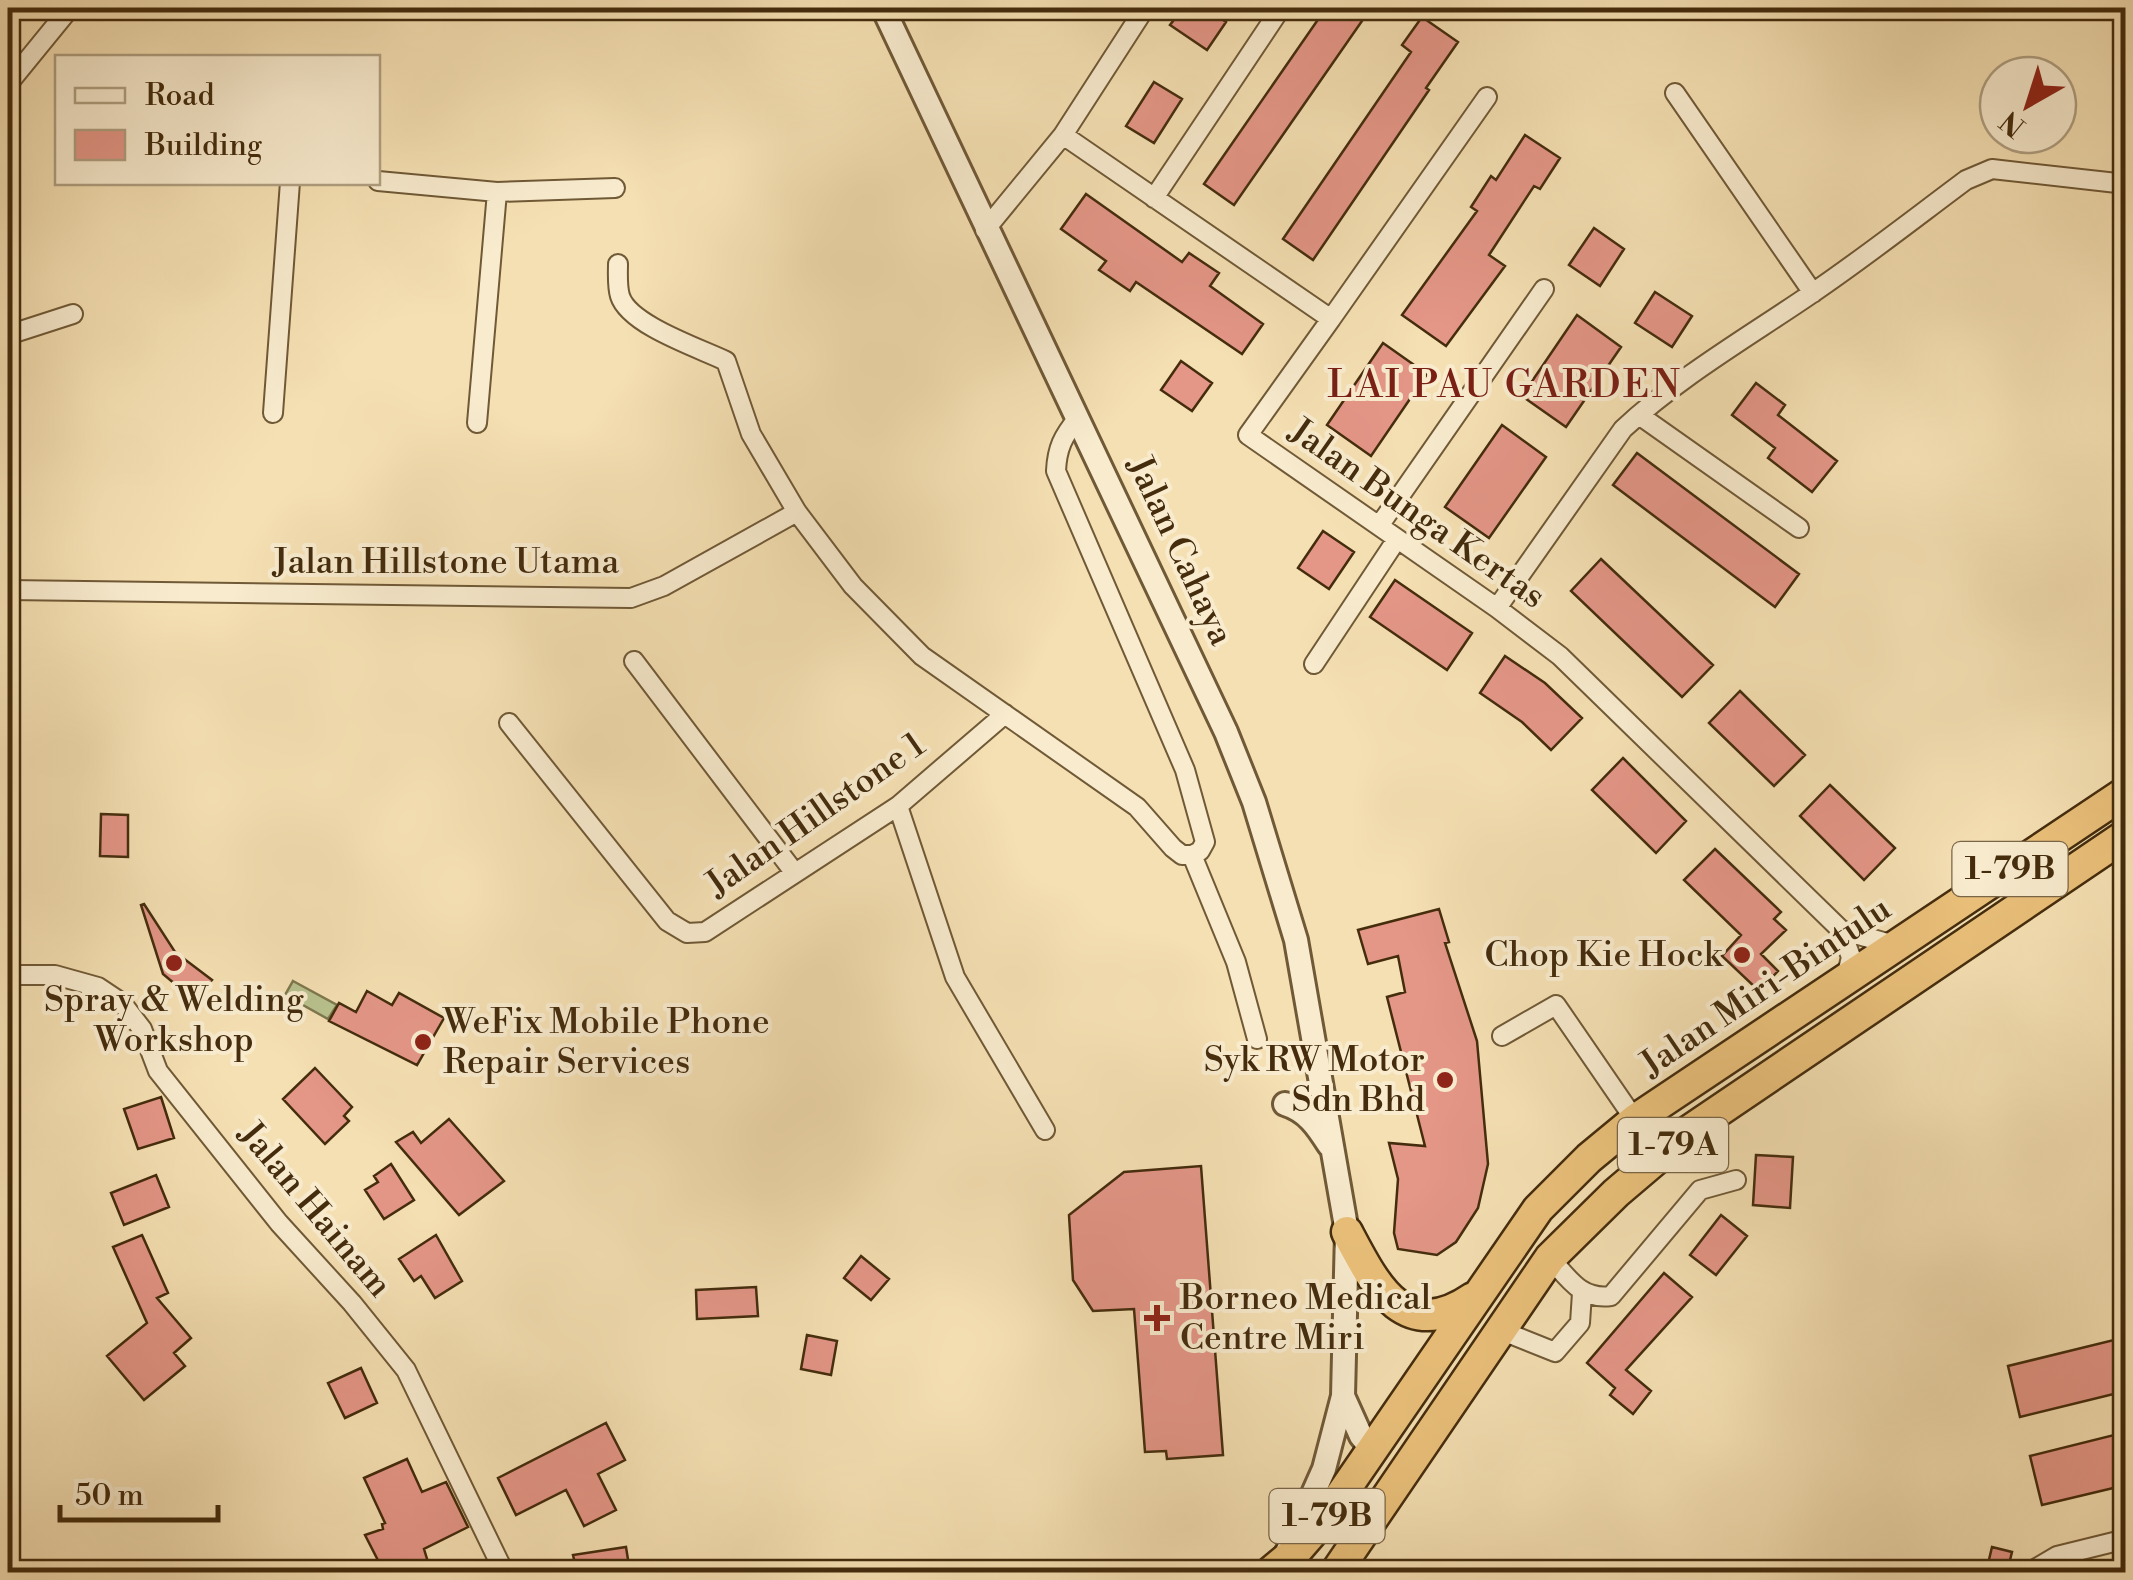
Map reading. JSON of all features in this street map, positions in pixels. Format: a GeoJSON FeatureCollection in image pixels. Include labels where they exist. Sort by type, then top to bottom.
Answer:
{"type":"FeatureCollection","features":[{"type":"Feature","properties":{"kind":"highway","name":"Jalan Miri-Bintulu"},"geometry":{"type":"LineString","coordinates":[[1277,1567],[1328,1514],[1538,1209],[1589,1158],[1635,1120],[2126,792]]}},
{"type":"Feature","properties":{"kind":"highway","name":"1-79A"},"geometry":{"type":"LineString","coordinates":[[1336,1572],[1550,1258],[1616,1193],[1689,1131],[2126,835]]}},
{"type":"Feature","properties":{"kind":"highway"},"geometry":{"type":"LineString","coordinates":[[1347,1232],[1382,1293],[1400,1307],[1422,1313],[1444,1312],[1475,1296]]}},
{"type":"Feature","properties":{"kind":"highway"},"geometry":{"type":"LineString","coordinates":[[1373,1451],[1400,1446],[1458,1396]]}},
{"type":"Feature","properties":{"kind":"street"},"geometry":{"type":"LineString","coordinates":[[8,84],[70,8]]}},
{"type":"Feature","properties":{"kind":"street","name":"Jalan Cahaya"},"geometry":{"type":"LineString","coordinates":[[882,8],[1205,686],[1254,802],[1296,940],[1347,1232],[1343,1396]]}},
{"type":"Feature","properties":{"kind":"street"},"geometry":{"type":"LineString","coordinates":[[985,230],[1062,135],[1145,8]]}},
{"type":"Feature","properties":{"kind":"street"},"geometry":{"type":"LineString","coordinates":[[1154,198],[1281,8]]}},
{"type":"Feature","properties":{"kind":"street"},"geometry":{"type":"LineString","coordinates":[[40,48],[55,58]]}},
{"type":"Feature","properties":{"kind":"street"},"geometry":{"type":"LineString","coordinates":[[1674,93],[1813,293]]}},
{"type":"Feature","properties":{"kind":"street"},"geometry":{"type":"LineString","coordinates":[[1062,135],[1331,319],[1487,98]]}},
{"type":"Feature","properties":{"kind":"street"},"geometry":{"type":"LineString","coordinates":[[1497,608],[1624,429],[1638,415],[1978,173],[1992,168],[2126,184]]}},
{"type":"Feature","properties":{"kind":"street"},"geometry":{"type":"LineString","coordinates":[[380,180],[498,192],[615,188]]}},
{"type":"Feature","properties":{"kind":"street"},"geometry":{"type":"LineString","coordinates":[[273,413],[290,185]]}},
{"type":"Feature","properties":{"kind":"street"},"geometry":{"type":"LineString","coordinates":[[477,423],[498,192]]}},
{"type":"Feature","properties":{"kind":"street"},"geometry":{"type":"LineString","coordinates":[[618,264],[620,296],[630,312],[726,361],[751,434],[797,512],[853,586],[922,656],[1137,807],[1172,848],[1182,855],[1192,855],[1206,842],[1185,770],[1056,471],[1057,450],[1078,418]]}},
{"type":"Feature","properties":{"kind":"street"},"geometry":{"type":"LineString","coordinates":[[1379,526],[1544,289]]}},
{"type":"Feature","properties":{"kind":"street"},"geometry":{"type":"LineString","coordinates":[[8,335],[74,314]]}},
{"type":"Feature","properties":{"kind":"street","name":"Jalan Bunga Kertas"},"geometry":{"type":"LineString","coordinates":[[1331,319],[1248,435],[1560,656],[1841,930],[1894,946]]}},
{"type":"Feature","properties":{"kind":"street"},"geometry":{"type":"LineString","coordinates":[[1638,415],[1799,528]]}},
{"type":"Feature","properties":{"kind":"street","name":"Jalan Hillstone Utama"},"geometry":{"type":"LineString","coordinates":[[8,590],[631,598],[664,586],[797,512]]}},
{"type":"Feature","properties":{"kind":"street"},"geometry":{"type":"LineString","coordinates":[[1314,664],[1397,540]]}},
{"type":"Feature","properties":{"kind":"street"},"geometry":{"type":"LineString","coordinates":[[634,660],[794,872]]}},
{"type":"Feature","properties":{"kind":"street","name":"Jalan Hillstone 1"},"geometry":{"type":"LineString","coordinates":[[509,723],[667,921],[688,933],[704,932],[898,806],[1005,714]]}},
{"type":"Feature","properties":{"kind":"street"},"geometry":{"type":"LineString","coordinates":[[898,806],[955,977],[1045,1130]]}},
{"type":"Feature","properties":{"kind":"street"},"geometry":{"type":"LineString","coordinates":[[1192,855],[1236,962],[1257,1039]]}},
{"type":"Feature","properties":{"kind":"street"},"geometry":{"type":"LineString","coordinates":[[1841,930],[1850,956],[1846,978]]}},
{"type":"Feature","properties":{"kind":"street","name":"Jalan Hainam"},"geometry":{"type":"LineString","coordinates":[[8,975],[54,975],[98,986],[122,1002],[142,1029],[158,1071],[279,1224],[352,1303],[406,1370],[504,1572]]}},
{"type":"Feature","properties":{"kind":"street"},"geometry":{"type":"LineString","coordinates":[[1502,1036],[1556,1005],[1635,1120]]}},
{"type":"Feature","properties":{"kind":"street"},"geometry":{"type":"LineString","coordinates":[[1285,1104],[1308,1116],[1334,1152]]}},
{"type":"Feature","properties":{"kind":"street"},"geometry":{"type":"LineString","coordinates":[[1550,1258],[1582,1293],[1595,1298],[1611,1296],[1700,1190],[1736,1180]]}},
{"type":"Feature","properties":{"kind":"street"},"geometry":{"type":"LineString","coordinates":[[1500,1330],[1555,1352],[1580,1323],[1582,1293]]}},
{"type":"Feature","properties":{"kind":"street"},"geometry":{"type":"LineString","coordinates":[[1343,1396],[1361,1436],[1373,1451]]}},
{"type":"Feature","properties":{"kind":"street"},"geometry":{"type":"LineString","coordinates":[[1277,1567],[1324,1469],[1343,1396]]}},
{"type":"Feature","properties":{"kind":"street"},"geometry":{"type":"LineString","coordinates":[[2030,1572],[2057,1556],[2126,1539]]}},
{"type":"Feature","properties":{"kind":"green space"},"geometry":{"type":"Polygon","coordinates":[[[293,981],[337,1005],[328,1019],[285,995],[293,981]]]}},
{"type":"Feature","properties":{"kind":"building"},"geometry":{"type":"Polygon","coordinates":[[[1183,8],[1206,8],[1226,22],[1207,50],[1170,25],[1183,8]]]}},
{"type":"Feature","properties":{"kind":"building"},"geometry":{"type":"Polygon","coordinates":[[[1326,8],[1371,8],[1234,205],[1204,184],[1326,8]]]}},
{"type":"Feature","properties":{"kind":"building"},"geometry":{"type":"Polygon","coordinates":[[[1422,17],[1458,42],[1313,260],[1283,239],[1411,52],[1402,45],[1422,17]]]}},
{"type":"Feature","properties":{"kind":"building"},"geometry":{"type":"Polygon","coordinates":[[[1154,82],[1182,99],[1154,143],[1126,126],[1154,82]]]}},
{"type":"Feature","properties":{"kind":"building"},"geometry":{"type":"Polygon","coordinates":[[[1525,135],[1560,158],[1540,189],[1534,186],[1489,255],[1505,266],[1446,346],[1402,315],[1477,211],[1471,207],[1491,176],[1496,180],[1525,135]]]}},
{"type":"Feature","properties":{"kind":"building"},"geometry":{"type":"Polygon","coordinates":[[[1086,194],[1182,262],[1189,253],[1219,273],[1210,286],[1263,324],[1242,354],[1136,282],[1130,291],[1099,270],[1106,261],[1061,229],[1086,194]]]}},
{"type":"Feature","properties":{"kind":"building"},"geometry":{"type":"Polygon","coordinates":[[[1594,228],[1624,249],[1600,286],[1569,265],[1594,228]]]}},
{"type":"Feature","properties":{"kind":"building"},"geometry":{"type":"Polygon","coordinates":[[[1655,292],[1692,316],[1672,347],[1635,323],[1655,292]]]}},
{"type":"Feature","properties":{"kind":"building"},"geometry":{"type":"Polygon","coordinates":[[[1577,315],[1621,347],[1566,427],[1522,396],[1577,315]]]}},
{"type":"Feature","properties":{"kind":"building"},"geometry":{"type":"Polygon","coordinates":[[[1383,343],[1427,374],[1371,456],[1327,425],[1383,343]]]}},
{"type":"Feature","properties":{"kind":"building"},"geometry":{"type":"Polygon","coordinates":[[[1181,361],[1212,383],[1192,411],[1161,390],[1181,361]]]}},
{"type":"Feature","properties":{"kind":"building"},"geometry":{"type":"Polygon","coordinates":[[[1756,383],[1785,405],[1778,415],[1837,461],[1812,492],[1768,458],[1775,448],[1732,415],[1756,383]]]}},
{"type":"Feature","properties":{"kind":"building"},"geometry":{"type":"Polygon","coordinates":[[[1502,425],[1546,457],[1489,538],[1445,507],[1502,425]]]}},
{"type":"Feature","properties":{"kind":"building"},"geometry":{"type":"Polygon","coordinates":[[[1637,453],[1799,574],[1775,607],[1613,485],[1637,453]]]}},
{"type":"Feature","properties":{"kind":"building"},"geometry":{"type":"Polygon","coordinates":[[[1323,531],[1354,552],[1329,589],[1298,568],[1323,531]]]}},
{"type":"Feature","properties":{"kind":"building"},"geometry":{"type":"Polygon","coordinates":[[[1601,559],[1713,665],[1682,697],[1571,591],[1601,559]]]}},
{"type":"Feature","properties":{"kind":"building"},"geometry":{"type":"Polygon","coordinates":[[[1395,580],[1472,633],[1447,670],[1370,617],[1395,580]]]}},
{"type":"Feature","properties":{"kind":"building"},"geometry":{"type":"Polygon","coordinates":[[[1505,656],[1545,683],[1582,718],[1551,750],[1522,722],[1480,693],[1505,656]]]}},
{"type":"Feature","properties":{"kind":"building"},"geometry":{"type":"Polygon","coordinates":[[[1740,691],[1805,755],[1774,786],[1709,723],[1740,691]]]}},
{"type":"Feature","properties":{"kind":"building"},"geometry":{"type":"Polygon","coordinates":[[[1623,758],[1686,821],[1656,853],[1592,790],[1623,758]]]}},
{"type":"Feature","properties":{"kind":"building"},"geometry":{"type":"Polygon","coordinates":[[[1830,785],[1895,848],[1864,880],[1800,816],[1830,785]]]}},
{"type":"Feature","properties":{"kind":"building"},"geometry":{"type":"Polygon","coordinates":[[[101,814],[128,815],[128,857],[100,856],[101,814]]]}},
{"type":"Feature","properties":{"kind":"building"},"geometry":{"type":"Polygon","coordinates":[[[1715,849],[1781,912],[1774,919],[1786,930],[1761,954],[1778,971],[1759,991],[1722,956],[1741,935],[1684,880],[1715,849]]]}},
{"type":"Feature","properties":{"kind":"building","name":"Spray & Welding Workshop"},"geometry":{"type":"Polygon","coordinates":[[[144,904],[175,952],[212,980],[194,1000],[163,974],[141,905],[144,904]]]}},
{"type":"Feature","properties":{"kind":"building"},"geometry":{"type":"Polygon","coordinates":[[[1439,909],[1449,942],[1445,943],[1477,1041],[1488,1164],[1478,1208],[1456,1242],[1437,1255],[1398,1249],[1394,1233],[1398,1179],[1389,1143],[1425,1146],[1387,997],[1405,992],[1398,956],[1368,964],[1358,930],[1439,909]]]}},
{"type":"Feature","properties":{"kind":"building"},"geometry":{"type":"Polygon","coordinates":[[[367,991],[392,1005],[399,993],[444,1018],[417,1065],[329,1021],[339,1003],[356,1012],[367,991]]]}},
{"type":"Feature","properties":{"kind":"building"},"geometry":{"type":"Polygon","coordinates":[[[315,1068],[352,1107],[344,1116],[349,1121],[325,1144],[283,1099],[315,1068]]]}},
{"type":"Feature","properties":{"kind":"building"},"geometry":{"type":"Polygon","coordinates":[[[161,1097],[174,1138],[138,1149],[124,1109],[161,1097]]]}},
{"type":"Feature","properties":{"kind":"building"},"geometry":{"type":"Polygon","coordinates":[[[449,1119],[504,1181],[459,1215],[396,1142],[413,1132],[421,1143],[449,1119]]]}},
{"type":"Feature","properties":{"kind":"building"},"geometry":{"type":"Polygon","coordinates":[[[1756,1155],[1793,1157],[1790,1208],[1753,1205],[1756,1155]]]}},
{"type":"Feature","properties":{"kind":"building"},"geometry":{"type":"Polygon","coordinates":[[[391,1164],[414,1200],[384,1219],[365,1190],[378,1182],[374,1176],[391,1164]]]}},
{"type":"Feature","properties":{"kind":"building"},"geometry":{"type":"Polygon","coordinates":[[[1201,1166],[1223,1455],[1167,1459],[1166,1451],[1145,1452],[1134,1309],[1093,1311],[1073,1280],[1069,1215],[1124,1172],[1201,1166]]]}},
{"type":"Feature","properties":{"kind":"building"},"geometry":{"type":"Polygon","coordinates":[[[156,1175],[169,1207],[124,1225],[111,1193],[156,1175]]]}},
{"type":"Feature","properties":{"kind":"building"},"geometry":{"type":"Polygon","coordinates":[[[1721,1215],[1747,1236],[1716,1275],[1690,1255],[1721,1215]]]}},
{"type":"Feature","properties":{"kind":"building"},"geometry":{"type":"Polygon","coordinates":[[[142,1235],[168,1293],[157,1298],[191,1338],[174,1353],[185,1366],[144,1400],[107,1356],[147,1323],[113,1247],[142,1235]]]}},
{"type":"Feature","properties":{"kind":"building"},"geometry":{"type":"Polygon","coordinates":[[[436,1235],[462,1281],[435,1298],[421,1276],[414,1281],[399,1259],[436,1235]]]}},
{"type":"Feature","properties":{"kind":"building"},"geometry":{"type":"Polygon","coordinates":[[[861,1256],[889,1279],[871,1300],[844,1278],[861,1256]]]}},
{"type":"Feature","properties":{"kind":"building"},"geometry":{"type":"Polygon","coordinates":[[[1664,1273],[1692,1297],[1626,1370],[1651,1391],[1633,1414],[1610,1395],[1615,1388],[1587,1363],[1664,1273]]]}},
{"type":"Feature","properties":{"kind":"building"},"geometry":{"type":"Polygon","coordinates":[[[756,1287],[758,1316],[697,1319],[696,1290],[756,1287]]]}},
{"type":"Feature","properties":{"kind":"building"},"geometry":{"type":"Polygon","coordinates":[[[807,1335],[837,1341],[831,1375],[801,1369],[807,1335]]]}},
{"type":"Feature","properties":{"kind":"building"},"geometry":{"type":"Polygon","coordinates":[[[2126,1337],[2126,1391],[2020,1417],[2008,1366],[2126,1337]]]}},
{"type":"Feature","properties":{"kind":"building"},"geometry":{"type":"Polygon","coordinates":[[[361,1368],[377,1403],[345,1418],[328,1383],[361,1368]]]}},
{"type":"Feature","properties":{"kind":"building"},"geometry":{"type":"Polygon","coordinates":[[[606,1423],[625,1460],[598,1474],[616,1510],[584,1526],[566,1490],[516,1515],[498,1478],[606,1423]]]}},
{"type":"Feature","properties":{"kind":"building"},"geometry":{"type":"Polygon","coordinates":[[[2126,1432],[2126,1485],[2042,1505],[2030,1456],[2126,1432]]]}},
{"type":"Feature","properties":{"kind":"building"},"geometry":{"type":"Polygon","coordinates":[[[407,1459],[422,1492],[446,1482],[468,1527],[424,1549],[431,1572],[384,1572],[365,1535],[383,1529],[385,1523],[364,1478],[407,1459]]]}},
{"type":"Feature","properties":{"kind":"building"},"geometry":{"type":"Polygon","coordinates":[[[626,1547],[630,1572],[577,1572],[573,1555],[626,1547]]]}},
{"type":"Feature","properties":{"kind":"building"},"geometry":{"type":"Polygon","coordinates":[[[1992,1547],[2012,1552],[2007,1572],[1987,1568],[1992,1547]]]}},
{"type":"Feature","properties":{"kind":"place","name":"Chop Kie Hock"},"geometry":{"type":"Point","coordinates":[1742,955]}},
{"type":"Feature","properties":{"kind":"place","name":"Spray & Welding Workshop"},"geometry":{"type":"Point","coordinates":[174,963]}},
{"type":"Feature","properties":{"kind":"place","name":"WeFix Mobile Phone Repair Services"},"geometry":{"type":"Point","coordinates":[423,1042]}},
{"type":"Feature","properties":{"kind":"place","name":"Syk RW Motor Sdn Bhd"},"geometry":{"type":"Point","coordinates":[1445,1080]}},
{"type":"Feature","properties":{"kind":"place","name":"Borneo Medical Centre Miri"},"geometry":{"type":"Point","coordinates":[1157,1318]}},
{"type":"Feature","properties":{"kind":"district","name":"LAI PAU GARDEN"},"geometry":{"type":"Point","coordinates":[1505,385]}}]}
